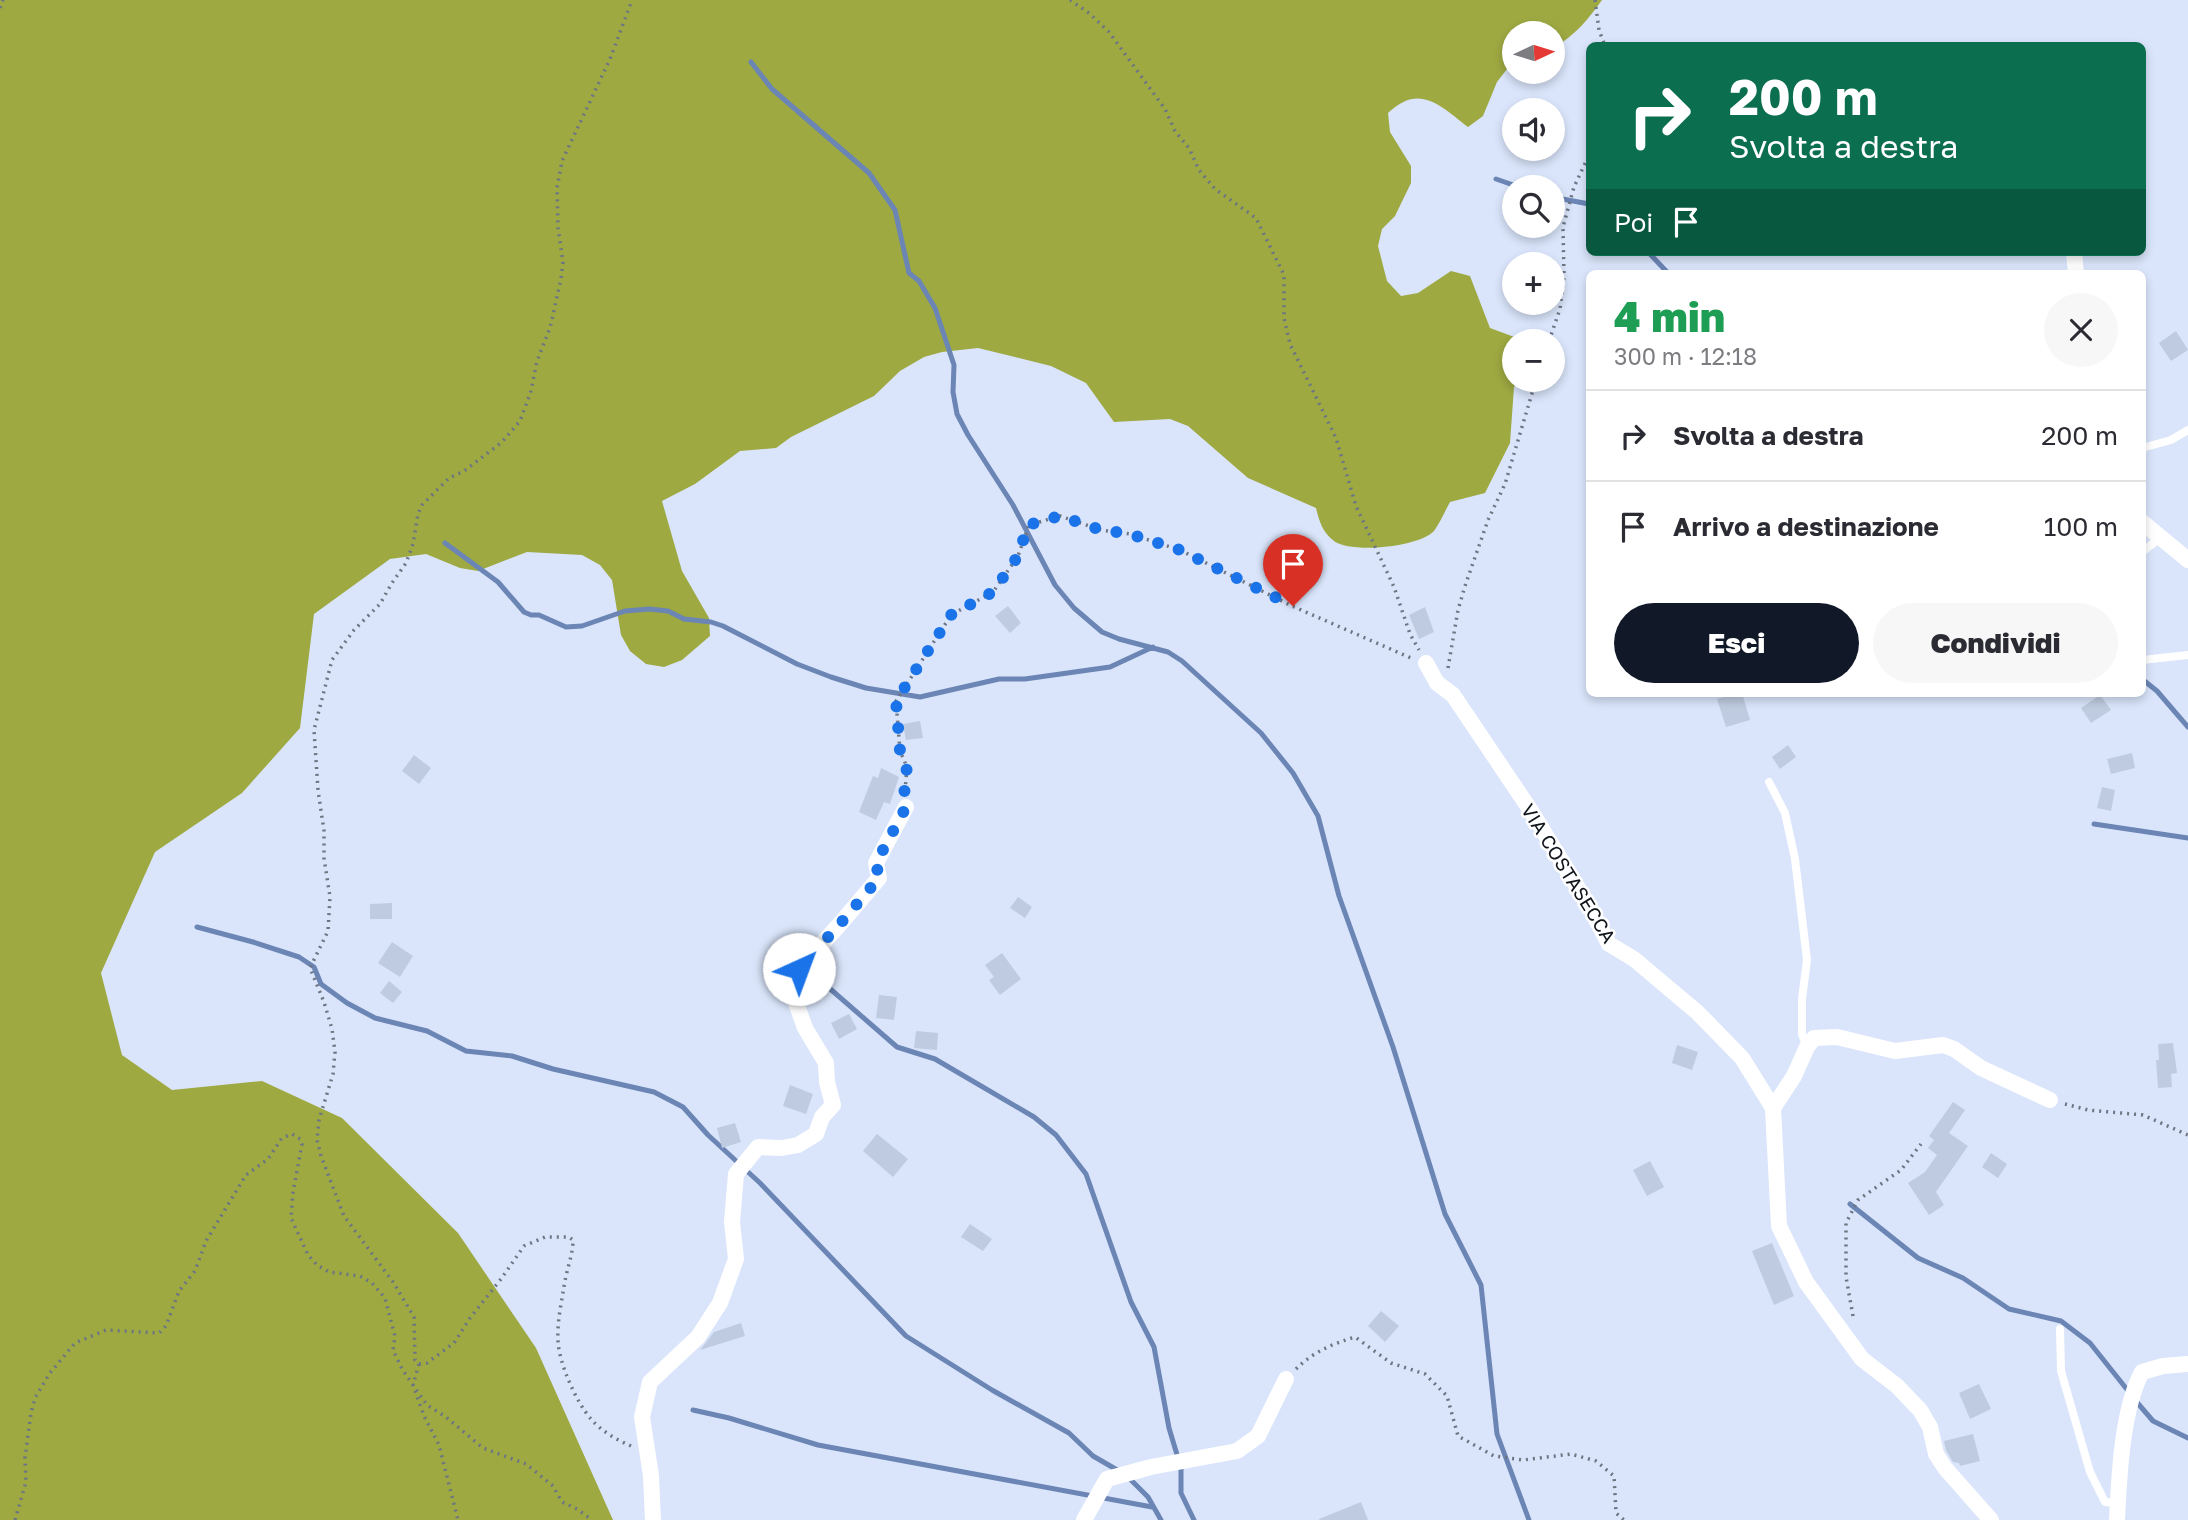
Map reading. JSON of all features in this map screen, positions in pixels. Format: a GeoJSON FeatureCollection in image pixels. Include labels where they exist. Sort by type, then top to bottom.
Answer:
{"type":"FeatureCollection","features":[{"type":"Feature","properties":{"kind":"street"},"geometry":{"type":"LineString","coordinates":[[2146,526],[2188,560]]}},
{"type":"Feature","properties":{"kind":"street","name":"VIA COSTASECCA"},"geometry":{"type":"LineString","coordinates":[[1426,663],[1437,683],[1454,695],[1531,811],[1609,944],[1634,959],[1697,1012],[1742,1058],[1773,1108],[1779,1226],[1806,1282],[1862,1359],[1897,1386],[1920,1410],[1930,1427],[1936,1454],[1945,1468],[1991,1520]]}},
{"type":"Feature","properties":{"kind":"street"},"geometry":{"type":"LineString","coordinates":[[653,1520],[642,1417],[650,1382],[698,1338],[720,1303],[736,1259],[732,1222],[736,1174],[758,1147],[782,1148],[798,1145],[816,1134],[822,1117],[833,1105],[827,1082],[826,1063],[805,1028],[790,986],[799,969],[879,878],[876,863],[906,807]]}},
{"type":"Feature","properties":{"kind":"street"},"geometry":{"type":"LineString","coordinates":[[1773,1108],[1794,1076],[1807,1047],[1814,1038],[1827,1035],[1895,1051],[1943,1045],[1954,1049],[1981,1068],[2050,1100]]}},
{"type":"Feature","properties":{"kind":"street"},"geometry":{"type":"LineString","coordinates":[[2117,1512],[2126,1422],[2133,1388],[2143,1372],[2163,1366],[2188,1364]]}},
{"type":"Feature","properties":{"kind":"street"},"geometry":{"type":"LineString","coordinates":[[1084,1520],[1107,1479],[1151,1467],[1237,1451],[1258,1436],[1286,1379]]}},
{"type":"Feature","properties":{"kind":"lane"},"geometry":{"type":"LineString","coordinates":[[2146,447],[2171,440],[2188,429]]}},
{"type":"Feature","properties":{"kind":"lane"},"geometry":{"type":"LineString","coordinates":[[2146,549],[2160,538]]}},
{"type":"Feature","properties":{"kind":"lane"},"geometry":{"type":"LineString","coordinates":[[2146,660],[2188,655]]}},
{"type":"Feature","properties":{"kind":"lane"},"geometry":{"type":"LineString","coordinates":[[1769,782],[1785,813],[1795,859],[1807,960],[1802,999],[1802,1034],[1807,1047]]}},
{"type":"Feature","properties":{"kind":"lane"},"geometry":{"type":"LineString","coordinates":[[2060,1329],[2061,1371],[2090,1472],[2105,1502],[2117,1512]]}},
{"type":"Feature","properties":{"kind":"path"},"geometry":{"type":"LineString","coordinates":[[0,8],[3,0]]}},
{"type":"Feature","properties":{"kind":"path"},"geometry":{"type":"LineString","coordinates":[[419,1364],[415,1360],[414,1317],[393,1282],[344,1216],[317,1140],[319,1120],[333,1074],[335,1052],[324,1002],[310,968],[328,932],[330,897],[324,858],[324,831],[318,800],[314,730],[331,660],[354,630],[380,604],[406,563],[422,505],[449,478],[464,471],[502,442],[520,421],[531,391],[537,361],[550,328],[564,262],[558,229],[557,188],[562,161],[610,59],[632,0]]}},
{"type":"Feature","properties":{"kind":"path"},"geometry":{"type":"LineString","coordinates":[[1070,0],[1109,32],[1165,109],[1199,170],[1215,190],[1256,218],[1284,275],[1284,318],[1290,344],[1336,438],[1356,506],[1394,587],[1410,634],[1426,663]]}},
{"type":"Feature","properties":{"kind":"path"},"geometry":{"type":"LineString","coordinates":[[1595,0],[1604,42]]}},
{"type":"Feature","properties":{"kind":"path"},"geometry":{"type":"LineString","coordinates":[[1553,329],[1560,309],[1564,277],[1563,227],[1574,187],[1586,161]]}},
{"type":"Feature","properties":{"kind":"path"},"geometry":{"type":"LineString","coordinates":[[1437,683],[1447,676],[1458,610],[1465,586],[1488,520],[1505,484],[1532,392]]}},
{"type":"Feature","properties":{"kind":"path"},"geometry":{"type":"LineString","coordinates":[[906,807],[904,786],[907,767],[900,751],[896,701],[951,615],[993,592],[1018,556],[1028,525],[1060,516],[1101,530],[1130,534],[1180,550],[1293,606],[1397,653],[1426,663]]}},
{"type":"Feature","properties":{"kind":"path"},"geometry":{"type":"LineString","coordinates":[[2050,1100],[2088,1110],[2143,1115],[2188,1135]]}},
{"type":"Feature","properties":{"kind":"path"},"geometry":{"type":"LineString","coordinates":[[15,1520],[26,1482],[25,1458],[31,1413],[35,1398],[50,1373],[75,1343],[106,1330],[159,1333],[166,1326],[179,1290],[195,1271],[206,1241],[246,1175],[268,1159],[282,1138],[292,1134],[300,1139],[302,1144],[291,1218],[308,1255],[317,1265],[330,1272],[360,1276],[372,1283],[385,1298],[395,1336],[393,1350],[439,1445],[458,1520]]}},
{"type":"Feature","properties":{"kind":"path"},"geometry":{"type":"LineString","coordinates":[[1855,1326],[1846,1277],[1846,1223],[1858,1200],[1901,1170],[1921,1144]]}},
{"type":"Feature","properties":{"kind":"path"},"geometry":{"type":"LineString","coordinates":[[419,1364],[427,1363],[454,1343],[524,1246],[545,1237],[569,1237],[573,1240],[573,1250],[568,1262],[562,1297],[557,1338],[559,1357],[575,1393],[591,1419],[618,1441],[648,1454]]}},
{"type":"Feature","properties":{"kind":"path"},"geometry":{"type":"LineString","coordinates":[[1286,1379],[1305,1359],[1329,1345],[1354,1337],[1391,1363],[1425,1374],[1447,1396],[1458,1436],[1494,1456],[1523,1460],[1571,1454],[1596,1461],[1614,1476],[1616,1514],[1624,1520]]}},
{"type":"Feature","properties":{"kind":"path"},"geometry":{"type":"LineString","coordinates":[[412,1385],[419,1364]]}},
{"type":"Feature","properties":{"kind":"path"},"geometry":{"type":"LineString","coordinates":[[412,1385],[427,1405],[483,1448],[526,1464],[553,1486],[562,1502],[592,1520]]}},
{"type":"Feature","properties":{"kind":"green space"},"geometry":{"type":"Polygon","coordinates":[[[0,0],[1602,0],[1581,27],[1565,40],[1565,21],[1502,21],[1502,76],[1483,116],[1468,127],[1439,105],[1420,98],[1399,104],[1388,113],[1390,132],[1411,166],[1411,183],[1395,216],[1382,229],[1378,246],[1387,281],[1401,296],[1418,293],[1451,271],[1470,276],[1490,328],[1502,332],[1502,392],[1514,392],[1510,443],[1485,493],[1450,502],[1434,531],[1426,537],[1385,547],[1343,545],[1327,534],[1316,508],[1248,478],[1188,426],[1170,419],[1114,422],[1086,383],[1051,366],[978,348],[924,357],[900,371],[874,396],[791,437],[776,448],[740,451],[695,484],[662,501],[682,571],[709,618],[710,636],[682,660],[664,667],[646,664],[630,651],[621,635],[612,580],[600,565],[582,555],[527,552],[478,571],[460,568],[426,554],[390,559],[314,614],[300,728],[242,793],[155,852],[101,973],[122,1055],[172,1090],[262,1081],[342,1118],[458,1233],[536,1348],[613,1520],[0,1520],[0,0]]]}},
{"type":"Feature","properties":{"kind":"building"},"geometry":{"type":"Polygon","coordinates":[[[2176,331],[2188,350],[2171,361],[2159,343],[2176,331]]]}},
{"type":"Feature","properties":{"kind":"building"},"geometry":{"type":"Polygon","coordinates":[[[1008,606],[1021,623],[1010,633],[995,616],[1008,606]]]}},
{"type":"Feature","properties":{"kind":"building"},"geometry":{"type":"Polygon","coordinates":[[[1425,607],[1434,632],[1419,639],[1409,615],[1425,607]]]}},
{"type":"Feature","properties":{"kind":"building"},"geometry":{"type":"Polygon","coordinates":[[[1743,697],[1750,720],[1726,727],[1717,699],[1743,697]]]}},
{"type":"Feature","properties":{"kind":"building"},"geometry":{"type":"Polygon","coordinates":[[[2101,697],[2111,710],[2091,723],[2081,708],[2101,697]]]}},
{"type":"Feature","properties":{"kind":"building"},"geometry":{"type":"Polygon","coordinates":[[[920,721],[923,738],[906,740],[903,724],[920,721]]]}},
{"type":"Feature","properties":{"kind":"building"},"geometry":{"type":"Polygon","coordinates":[[[1788,745],[1796,757],[1780,769],[1772,757],[1788,745]]]}},
{"type":"Feature","properties":{"kind":"building"},"geometry":{"type":"Polygon","coordinates":[[[2132,753],[2135,768],[2111,774],[2107,759],[2132,753]]]}},
{"type":"Feature","properties":{"kind":"building"},"geometry":{"type":"Polygon","coordinates":[[[414,755],[431,768],[419,784],[402,771],[414,755]]]}},
{"type":"Feature","properties":{"kind":"building"},"geometry":{"type":"Polygon","coordinates":[[[881,768],[899,777],[890,804],[884,802],[876,820],[859,812],[873,776],[878,778],[881,768]]]}},
{"type":"Feature","properties":{"kind":"building"},"geometry":{"type":"Polygon","coordinates":[[[2102,787],[2115,790],[2111,811],[2097,808],[2102,787]]]}},
{"type":"Feature","properties":{"kind":"building"},"geometry":{"type":"Polygon","coordinates":[[[1018,897],[1032,907],[1025,918],[1010,908],[1018,897]]]}},
{"type":"Feature","properties":{"kind":"building"},"geometry":{"type":"Polygon","coordinates":[[[392,903],[392,919],[370,919],[370,904],[392,903]]]}},
{"type":"Feature","properties":{"kind":"building"},"geometry":{"type":"Polygon","coordinates":[[[392,942],[413,956],[400,977],[378,963],[392,942]]]}},
{"type":"Feature","properties":{"kind":"building"},"geometry":{"type":"Polygon","coordinates":[[[1002,953],[1021,979],[1000,995],[989,980],[994,977],[985,965],[1002,953]]]}},
{"type":"Feature","properties":{"kind":"building"},"geometry":{"type":"Polygon","coordinates":[[[389,981],[402,992],[393,1003],[380,993],[389,981]]]}},
{"type":"Feature","properties":{"kind":"building"},"geometry":{"type":"Polygon","coordinates":[[[879,995],[897,997],[894,1020],[876,1018],[879,995]]]}},
{"type":"Feature","properties":{"kind":"building"},"geometry":{"type":"Polygon","coordinates":[[[849,1014],[857,1029],[839,1039],[831,1023],[849,1014]]]}},
{"type":"Feature","properties":{"kind":"building"},"geometry":{"type":"Polygon","coordinates":[[[916,1031],[938,1033],[937,1050],[914,1048],[916,1031]]]}},
{"type":"Feature","properties":{"kind":"building"},"geometry":{"type":"Polygon","coordinates":[[[2173,1043],[2177,1073],[2171,1074],[2172,1087],[2158,1088],[2158,1044],[2173,1043]]]}},
{"type":"Feature","properties":{"kind":"building"},"geometry":{"type":"Polygon","coordinates":[[[1677,1045],[1698,1052],[1692,1070],[1672,1063],[1677,1045]]]}},
{"type":"Feature","properties":{"kind":"building"},"geometry":{"type":"Polygon","coordinates":[[[790,1085],[813,1094],[806,1114],[783,1106],[790,1085]]]}},
{"type":"Feature","properties":{"kind":"building"},"geometry":{"type":"Polygon","coordinates":[[[1953,1102],[1965,1110],[1949,1133],[1968,1146],[1936,1192],[1944,1205],[1929,1215],[1908,1183],[1925,1172],[1937,1155],[1928,1148],[1934,1140],[1929,1136],[1953,1102]]]}},
{"type":"Feature","properties":{"kind":"building"},"geometry":{"type":"Polygon","coordinates":[[[735,1123],[741,1142],[722,1148],[717,1128],[735,1123]]]}},
{"type":"Feature","properties":{"kind":"building"},"geometry":{"type":"Polygon","coordinates":[[[877,1134],[908,1159],[893,1177],[863,1151],[877,1134]]]}},
{"type":"Feature","properties":{"kind":"building"},"geometry":{"type":"Polygon","coordinates":[[[1991,1153],[2007,1164],[1998,1178],[1982,1167],[1991,1153]]]}},
{"type":"Feature","properties":{"kind":"building"},"geometry":{"type":"Polygon","coordinates":[[[1650,1161],[1664,1187],[1647,1196],[1633,1170],[1650,1161]]]}},
{"type":"Feature","properties":{"kind":"building"},"geometry":{"type":"Polygon","coordinates":[[[970,1224],[992,1239],[983,1251],[961,1237],[970,1224]]]}},
{"type":"Feature","properties":{"kind":"building"},"geometry":{"type":"Polygon","coordinates":[[[1772,1243],[1794,1296],[1774,1305],[1752,1251],[1772,1243]]]}},
{"type":"Feature","properties":{"kind":"building"},"geometry":{"type":"Polygon","coordinates":[[[1381,1311],[1399,1326],[1385,1342],[1368,1326],[1381,1311]]]}},
{"type":"Feature","properties":{"kind":"building"},"geometry":{"type":"Polygon","coordinates":[[[741,1323],[745,1336],[700,1350],[714,1332],[741,1323]]]}},
{"type":"Feature","properties":{"kind":"building"},"geometry":{"type":"Polygon","coordinates":[[[1979,1384],[1991,1409],[1970,1419],[1959,1393],[1979,1384]]]}},
{"type":"Feature","properties":{"kind":"building"},"geometry":{"type":"Polygon","coordinates":[[[1973,1434],[1980,1461],[1960,1466],[1959,1463],[1953,1462],[1944,1441],[1973,1434]]]}},
{"type":"Feature","properties":{"kind":"building"},"geometry":{"type":"Polygon","coordinates":[[[1361,1502],[1368,1520],[1319,1520],[1319,1519],[1361,1502]]]}},
{"type":"Feature","properties":{"kind":"waterway"},"geometry":{"type":"LineString","coordinates":[[751,62],[772,89],[869,173],[895,210],[909,273],[919,281],[935,308],[954,365],[953,392],[957,414],[1013,505],[1055,585],[1074,608],[1102,632],[1168,652],[1182,661],[1261,733],[1293,773],[1318,816],[1339,896],[1393,1047],[1445,1214],[1481,1285],[1497,1434],[1529,1520]]}},
{"type":"Feature","properties":{"kind":"waterway"},"geometry":{"type":"LineString","coordinates":[[1496,179],[1502,181]]}},
{"type":"Feature","properties":{"kind":"waterway"},"geometry":{"type":"LineString","coordinates":[[1565,199],[1586,203]]}},
{"type":"Feature","properties":{"kind":"waterway"},"geometry":{"type":"LineString","coordinates":[[1652,256],[1665,270]]}},
{"type":"Feature","properties":{"kind":"waterway"},"geometry":{"type":"LineString","coordinates":[[445,543],[498,582],[524,612],[539,615],[566,627],[582,626],[625,611],[668,611],[684,619],[723,626],[797,664],[831,677],[866,688],[920,697],[999,679],[1025,679],[1110,667],[1153,647]]}},
{"type":"Feature","properties":{"kind":"waterway"},"geometry":{"type":"LineString","coordinates":[[2146,682],[2188,727]]}},
{"type":"Feature","properties":{"kind":"waterway"},"geometry":{"type":"LineString","coordinates":[[2094,824],[2188,838]]}},
{"type":"Feature","properties":{"kind":"waterway"},"geometry":{"type":"LineString","coordinates":[[197,927],[299,957],[314,967],[321,984],[347,1003],[375,1018],[427,1031],[466,1051],[512,1056],[553,1069],[654,1092],[683,1107],[708,1135],[760,1183],[906,1336],[992,1390],[1069,1433],[1093,1456],[1119,1471]]}},
{"type":"Feature","properties":{"kind":"waterway"},"geometry":{"type":"LineString","coordinates":[[828,987],[897,1047],[935,1059],[1034,1117],[1056,1135],[1086,1174],[1131,1302],[1154,1347],[1169,1428],[1181,1468],[1181,1493],[1194,1520]]}},
{"type":"Feature","properties":{"kind":"waterway"},"geometry":{"type":"LineString","coordinates":[[1850,1204],[1918,1258],[1963,1278],[2009,1309],[2061,1321],[2090,1343],[2129,1392]]}},
{"type":"Feature","properties":{"kind":"waterway"},"geometry":{"type":"LineString","coordinates":[[2135,1400],[2153,1421],[2188,1438]]}},
{"type":"Feature","properties":{"kind":"waterway"},"geometry":{"type":"LineString","coordinates":[[693,1410],[818,1445],[1152,1507]]}},
{"type":"Feature","properties":{"kind":"waterway"},"geometry":{"type":"LineString","coordinates":[[1127,1476],[1148,1497],[1161,1520]]}},
{"type":"Feature","properties":{"kind":"route"},"geometry":{"type":"LineString","coordinates":[[799,969],[879,878],[876,863],[906,807],[904,786],[907,767],[900,751],[896,701],[951,615],[993,592],[1018,556],[1028,525],[1060,516],[1101,530],[1130,534],[1180,550],[1293,606]]}}]}
